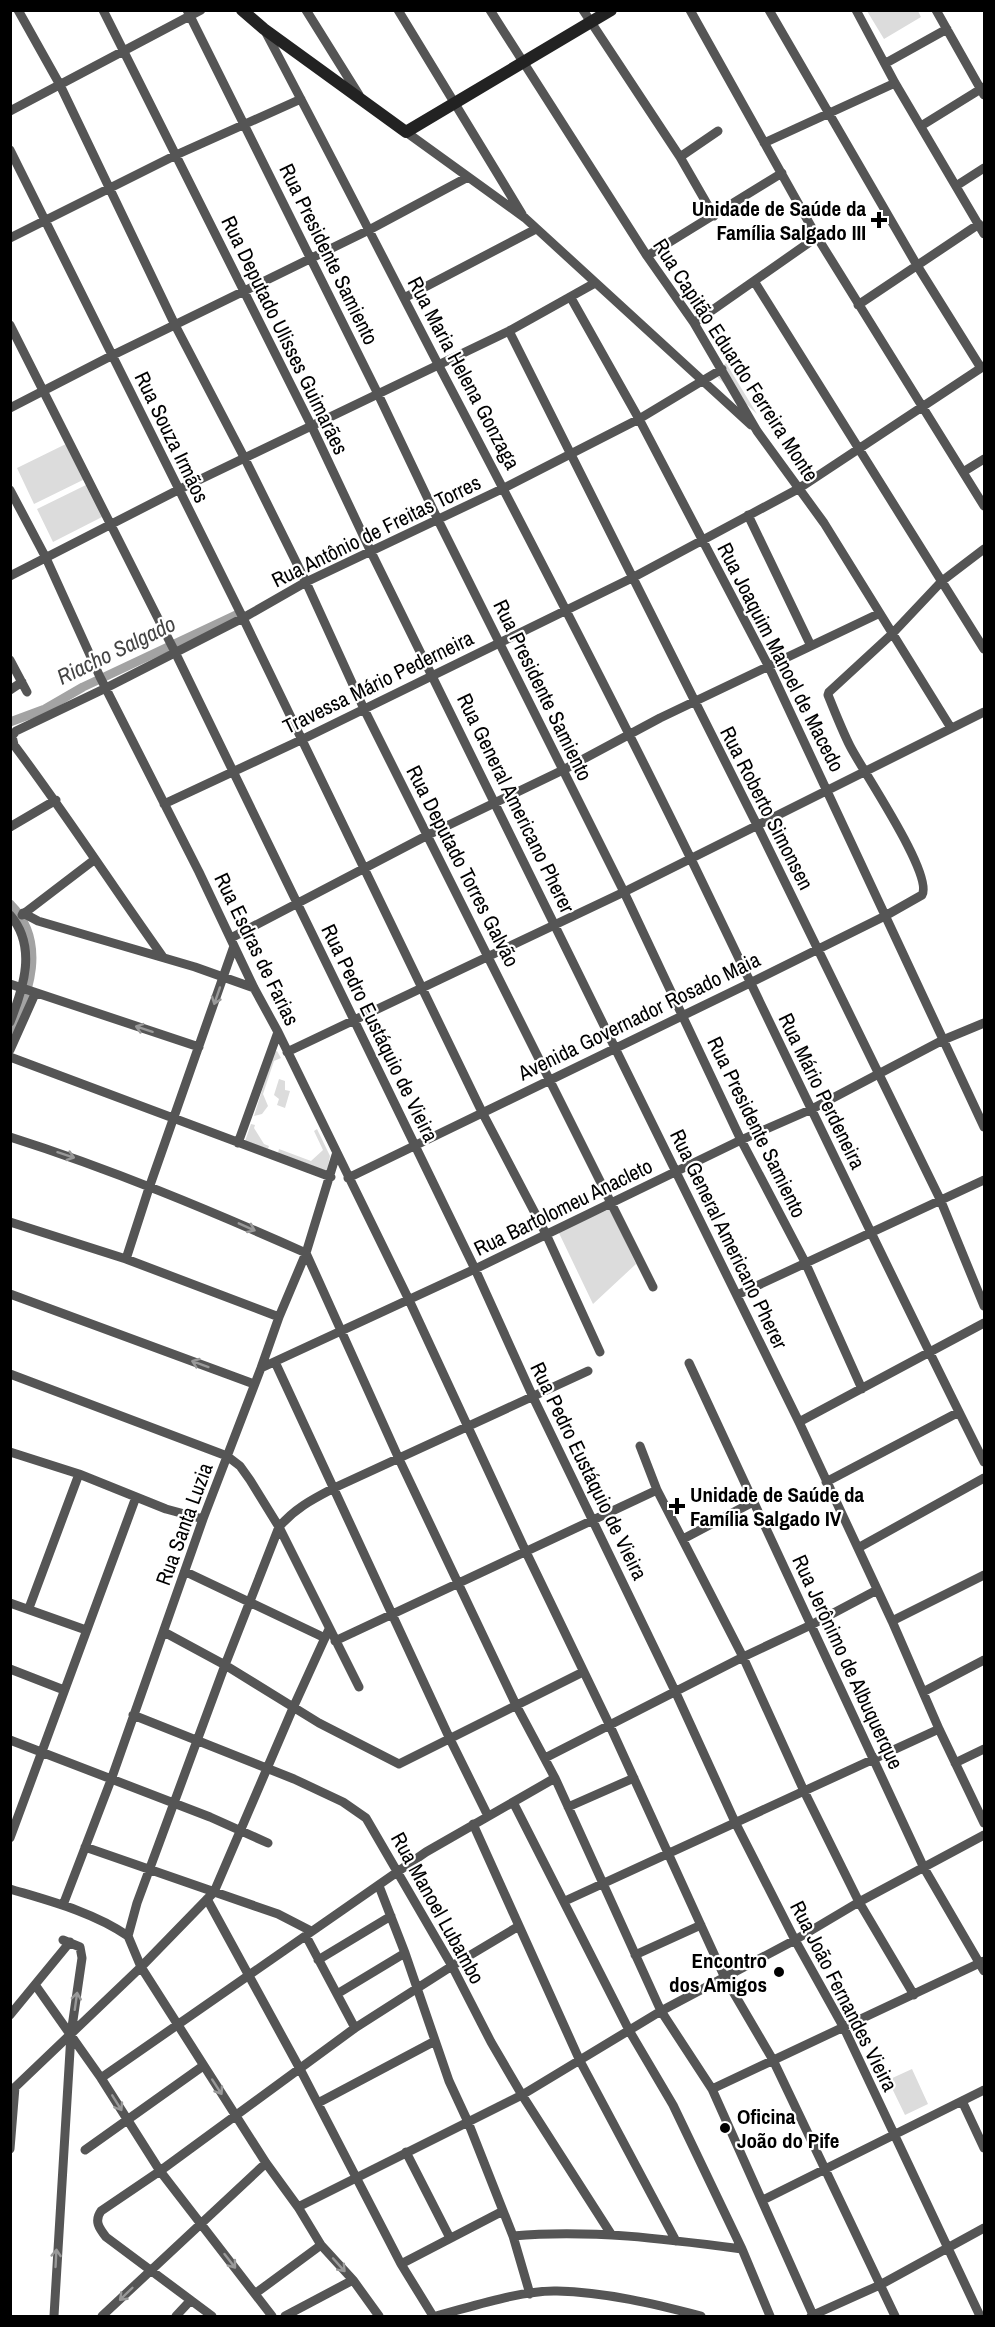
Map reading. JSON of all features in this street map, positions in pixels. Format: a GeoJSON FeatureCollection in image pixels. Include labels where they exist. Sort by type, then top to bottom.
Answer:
{"type":"FeatureCollection","features":[{"type":"Feature","properties":{"kind":"street","name":"Rua Deputado Torres Galvão"},"geometry":{"type":"LineString","coordinates":[[18,10],[60,85],[175,325],[306,582],[364,709],[653,1287]]}},
{"type":"Feature","properties":{"kind":"street","name":"Rua Deputado Ulisses Guimarães"},"geometry":{"type":"LineString","coordinates":[[104,10],[434,676]]}},
{"type":"Feature","properties":{"kind":"street"},"geometry":{"type":"LineString","coordinates":[[10,111],[188,14],[201,10]]}},
{"type":"Feature","properties":{"kind":"street"},"geometry":{"type":"LineString","coordinates":[[242,10],[264,29],[525,218],[757,431]]}},
{"type":"Feature","properties":{"kind":"street"},"geometry":{"type":"LineString","coordinates":[[306,10],[359,96]]}},
{"type":"Feature","properties":{"kind":"street"},"geometry":{"type":"LineString","coordinates":[[398,10],[525,218]]}},
{"type":"Feature","properties":{"kind":"street","name":"Rua Capitão Eduardo Ferreira Monte"},"geometry":{"type":"LineString","coordinates":[[490,10],[647,256],[694,323],[757,431],[824,523],[878,614],[951,728]]}},
{"type":"Feature","properties":{"kind":"street"},"geometry":{"type":"LineString","coordinates":[[583,10],[680,157],[714,216]]}},
{"type":"Feature","properties":{"kind":"street"},"geometry":{"type":"LineString","coordinates":[[406,132],[611,10]]}},
{"type":"Feature","properties":{"kind":"street"},"geometry":{"type":"LineString","coordinates":[[690,10],[817,237],[858,305],[924,405],[984,506]]}},
{"type":"Feature","properties":{"kind":"street"},"geometry":{"type":"LineString","coordinates":[[769,10],[918,267],[983,367]]}},
{"type":"Feature","properties":{"kind":"street"},"geometry":{"type":"LineString","coordinates":[[856,10],[984,234]]}},
{"type":"Feature","properties":{"kind":"street"},"geometry":{"type":"LineString","coordinates":[[921,126],[983,90],[936,10]]}},
{"type":"Feature","properties":{"kind":"street","name":"Rua Presidente Samiento"},"geometry":{"type":"LineString","coordinates":[[188,14],[624,892],[741,1140],[805,1262],[862,1389]]}},
{"type":"Feature","properties":{"kind":"street","name":"Rua Maria Helena Gonzaga"},"geometry":{"type":"LineString","coordinates":[[264,29],[504,488],[628,735]]}},
{"type":"Feature","properties":{"kind":"street"},"geometry":{"type":"LineString","coordinates":[[886,63],[947,29]]}},
{"type":"Feature","properties":{"kind":"street"},"geometry":{"type":"LineString","coordinates":[[764,143],[896,83]]}},
{"type":"Feature","properties":{"kind":"street"},"geometry":{"type":"LineString","coordinates":[[10,238],[176,155],[301,99]]}},
{"type":"Feature","properties":{"kind":"street"},"geometry":{"type":"LineString","coordinates":[[680,157],[718,131]]}},
{"type":"Feature","properties":{"kind":"street","name":"Rua Souza Irmãos"},"geometry":{"type":"LineString","coordinates":[[10,150],[243,618],[482,1112],[546,1234],[600,1352]]}},
{"type":"Feature","properties":{"kind":"street"},"geometry":{"type":"LineString","coordinates":[[956,186],[984,168]]}},
{"type":"Feature","properties":{"kind":"street"},"geometry":{"type":"LineString","coordinates":[[647,256],[782,173]]}},
{"type":"Feature","properties":{"kind":"street"},"geometry":{"type":"LineString","coordinates":[[10,408],[369,230],[468,177]]}},
{"type":"Feature","properties":{"kind":"street"},"geometry":{"type":"LineString","coordinates":[[858,305],[979,225]]}},
{"type":"Feature","properties":{"kind":"street"},"geometry":{"type":"LineString","coordinates":[[404,298],[536,228]]}},
{"type":"Feature","properties":{"kind":"street"},"geometry":{"type":"LineString","coordinates":[[694,323],[817,237]]}},
{"type":"Feature","properties":{"kind":"street"},"geometry":{"type":"LineString","coordinates":[[754,281],[984,649]]}},
{"type":"Feature","properties":{"kind":"street"},"geometry":{"type":"LineString","coordinates":[[10,576],[178,490],[509,331],[595,283]]}},
{"type":"Feature","properties":{"kind":"street","name":"Rua Joaquim Manoel de Macedo"},"geometry":{"type":"LineString","coordinates":[[571,298],[639,419],[769,667],[984,1126]]}},
{"type":"Feature","properties":{"kind":"street","name":"Rua Pedro Eustáquio de Vieira"},"geometry":{"type":"LineString","coordinates":[[10,325],[173,647],[232,773],[475,1269],[533,1397],[676,1693]]}},
{"type":"Feature","properties":{"kind":"street","name":"Rua Roberto Simonsen"},"geometry":{"type":"LineString","coordinates":[[509,331],[757,825],[940,1199],[984,1306]]}},
{"type":"Feature","properties":{"kind":"street","name":"Travessa Mário Pederneira"},"geometry":{"type":"LineString","coordinates":[[165,804],[434,676],[632,578],[798,489],[983,367]]}},
{"type":"Feature","properties":{"kind":"street","name":"Rua Antônio de Freitas Torres"},"geometry":{"type":"LineString","coordinates":[[56,800],[14,745],[12,736],[16,731],[173,647],[243,618],[306,582],[504,488],[639,419],[722,369]]}},
{"type":"Feature","properties":{"kind":"street"},"geometry":{"type":"LineString","coordinates":[[963,472],[984,459]]}},
{"type":"Feature","properties":{"kind":"street","name":"Rua Esdras de Farias"},"geometry":{"type":"LineString","coordinates":[[10,490],[46,558],[103,683],[409,1300],[525,1552],[610,1726],[725,1978],[773,2060],[895,2316]]}},
{"type":"Feature","properties":{"kind":"street"},"geometry":{"type":"LineString","coordinates":[[748,515],[811,646]]}},
{"type":"Feature","properties":{"kind":"street"},"geometry":{"type":"LineString","coordinates":[[865,772],[850,747],[828,695],[829,692],[892,634],[942,581],[984,549]]}},
{"type":"Feature","properties":{"kind":"street"},"geometry":{"type":"LineString","coordinates":[[126,1259],[224,978],[233,942],[296,903],[428,835],[694,702],[878,614]]}},
{"type":"Feature","properties":{"kind":"street"},"geometry":{"type":"LineString","coordinates":[[10,660],[27,692]]}},
{"type":"Feature","properties":{"kind":"street","name":"Rua General Americano Pherer"},"geometry":{"type":"LineString","coordinates":[[434,676],[799,1422],[892,1621],[939,1729],[984,1822]]}},
{"type":"Feature","properties":{"kind":"street"},"geometry":{"type":"LineString","coordinates":[[10,690],[22,682]]}},
{"type":"Feature","properties":{"kind":"street"},"geometry":{"type":"LineString","coordinates":[[286,1052],[624,892],[984,712]]}},
{"type":"Feature","properties":{"kind":"street","name":"Rua Mário Perdeneira"},"geometry":{"type":"LineString","coordinates":[[628,735],[691,859],[869,1232],[984,1462]]}},
{"type":"Feature","properties":{"kind":"street","name":"Avenida Governador Rosado Maia"},"geometry":{"type":"LineString","coordinates":[[348,1178],[750,983],[885,916],[922,895],[924,886],[920,872],[888,809],[865,772]]}},
{"type":"Feature","properties":{"kind":"street"},"geometry":{"type":"LineString","coordinates":[[10,827],[56,800],[94,860],[163,957]]}},
{"type":"Feature","properties":{"kind":"street"},"geometry":{"type":"LineString","coordinates":[[94,860],[22,914],[38,921],[163,957],[254,988]]}},
{"type":"Feature","properties":{"kind":"street"},"geometry":{"type":"LineString","coordinates":[[10,915],[18,924],[26,944],[28,991],[10,1050]]}},
{"type":"Feature","properties":{"kind":"street"},"geometry":{"type":"LineString","coordinates":[[10,984],[200,1047]]}},
{"type":"Feature","properties":{"kind":"street"},"geometry":{"type":"LineString","coordinates":[[10,1022],[28,991]]}},
{"type":"Feature","properties":{"kind":"street","name":"Rua Bartolomeu Anacleto"},"geometry":{"type":"LineString","coordinates":[[261,1368],[475,1269],[741,1140],[812,1109],[943,1040],[984,1023]]}},
{"type":"Feature","properties":{"kind":"street"},"geometry":{"type":"LineString","coordinates":[[238,1143],[252,1111],[278,1032]]}},
{"type":"Feature","properties":{"kind":"street"},"geometry":{"type":"LineString","coordinates":[[10,1057],[331,1177]]}},
{"type":"Feature","properties":{"kind":"street"},"geometry":{"type":"LineString","coordinates":[[10,1137],[74,1157],[239,1223],[306,1253],[399,1459],[516,1705],[555,1778],[661,2011],[712,2089],[763,2200],[812,2316],[880,2285],[984,2228]]}},
{"type":"Feature","properties":{"kind":"street","name":"Rua Santa Luzia"},"geometry":{"type":"LineString","coordinates":[[63,1905],[111,1780],[203,1519],[279,1317],[306,1253],[336,1155]]}},
{"type":"Feature","properties":{"kind":"street"},"geometry":{"type":"LineString","coordinates":[[737,1295],[984,1180]]}},
{"type":"Feature","properties":{"kind":"street"},"geometry":{"type":"LineString","coordinates":[[10,1222],[126,1259],[279,1317]]}},
{"type":"Feature","properties":{"kind":"street"},"geometry":{"type":"LineString","coordinates":[[10,1294],[254,1384]]}},
{"type":"Feature","properties":{"kind":"street"},"geometry":{"type":"LineString","coordinates":[[799,1422],[984,1323]]}},
{"type":"Feature","properties":{"kind":"street"},"geometry":{"type":"LineString","coordinates":[[275,1362],[449,1737],[488,1815]]}},
{"type":"Feature","properties":{"kind":"street","name":"Rua Jerônimo de Albuquerque"},"geometry":{"type":"LineString","coordinates":[[688,1363],[924,1868],[983,1965]]}},
{"type":"Feature","properties":{"kind":"street"},"geometry":{"type":"LineString","coordinates":[[128,1936],[174,1802],[279,1527],[304,1503],[467,1425],[588,1371]]}},
{"type":"Feature","properties":{"kind":"street"},"geometry":{"type":"LineString","coordinates":[[10,1374],[227,1456],[240,1466],[279,1527],[327,1633],[335,1641],[359,1687]]}},
{"type":"Feature","properties":{"kind":"street"},"geometry":{"type":"LineString","coordinates":[[826,1482],[959,1412]]}},
{"type":"Feature","properties":{"kind":"street"},"geometry":{"type":"LineString","coordinates":[[640,1446],[657,1490],[743,1657],[804,1791],[859,1902],[914,1995]]}},
{"type":"Feature","properties":{"kind":"street"},"geometry":{"type":"LineString","coordinates":[[10,1452],[79,1474],[166,1509],[203,1519]]}},
{"type":"Feature","properties":{"kind":"street"},"geometry":{"type":"LineString","coordinates":[[29,1608],[79,1474]]}},
{"type":"Feature","properties":{"kind":"street"},"geometry":{"type":"LineString","coordinates":[[858,1548],[984,1478]]}},
{"type":"Feature","properties":{"kind":"street"},"geometry":{"type":"LineString","coordinates":[[335,1641],[657,1490]]}},
{"type":"Feature","properties":{"kind":"street"},"geometry":{"type":"LineString","coordinates":[[10,1838],[13,1820],[43,1753],[136,1497]]}},
{"type":"Feature","properties":{"kind":"street"},"geometry":{"type":"LineString","coordinates":[[683,1539],[753,1502]]}},
{"type":"Feature","properties":{"kind":"street"},"geometry":{"type":"LineString","coordinates":[[186,1572],[327,1633]]}},
{"type":"Feature","properties":{"kind":"street"},"geometry":{"type":"LineString","coordinates":[[892,1621],[984,1575]]}},
{"type":"Feature","properties":{"kind":"street"},"geometry":{"type":"LineString","coordinates":[[545,1758],[743,1657],[811,1626],[877,1590]]}},
{"type":"Feature","properties":{"kind":"street"},"geometry":{"type":"LineString","coordinates":[[10,1603],[86,1630]]}},
{"type":"Feature","properties":{"kind":"street"},"geometry":{"type":"LineString","coordinates":[[164,1632],[225,1665],[293,1708],[399,1764],[583,1672]]}},
{"type":"Feature","properties":{"kind":"street"},"geometry":{"type":"LineString","coordinates":[[10,2149],[13,2089],[141,1967],[211,1896],[327,1633]]}},
{"type":"Feature","properties":{"kind":"street"},"geometry":{"type":"LineString","coordinates":[[923,1692],[984,1660]]}},
{"type":"Feature","properties":{"kind":"street"},"geometry":{"type":"LineString","coordinates":[[10,1669],[64,1690]]}},
{"type":"Feature","properties":{"kind":"street","name":"Rua João Fernandes Vieira"},"geometry":{"type":"LineString","coordinates":[[676,1693],[735,1822],[795,1940],[844,2028],[980,2316]]}},
{"type":"Feature","properties":{"kind":"street","name":"Rua Manoel Lubambo"},"geometry":{"type":"LineString","coordinates":[[133,1715],[267,1769],[356,1810],[369,1823],[452,1966],[491,2042],[522,2095],[611,2234]]}},
{"type":"Feature","properties":{"kind":"street"},"geometry":{"type":"LineString","coordinates":[[565,1901],[939,1729]]}},
{"type":"Feature","properties":{"kind":"street"},"geometry":{"type":"LineString","coordinates":[[10,1740],[174,1802],[268,1843]]}},
{"type":"Feature","properties":{"kind":"street"},"geometry":{"type":"LineString","coordinates":[[955,1763],[984,1749]]}},
{"type":"Feature","properties":{"kind":"street"},"geometry":{"type":"LineString","coordinates":[[101,2078],[426,1852],[555,1778]]}},
{"type":"Feature","properties":{"kind":"street"},"geometry":{"type":"LineString","coordinates":[[568,1807],[634,1778]]}},
{"type":"Feature","properties":{"kind":"street"},"geometry":{"type":"LineString","coordinates":[[513,1802],[630,2031],[673,2105],[742,2249],[770,2316]]}},
{"type":"Feature","properties":{"kind":"street"},"geometry":{"type":"LineString","coordinates":[[473,1824],[580,2061],[675,2241]]}},
{"type":"Feature","properties":{"kind":"street"},"geometry":{"type":"LineString","coordinates":[[298,2207],[522,2095],[661,2011],[984,1835]]}},
{"type":"Feature","properties":{"kind":"street"},"geometry":{"type":"LineString","coordinates":[[85,1847],[211,1896],[278,1914],[308,1933],[318,1960],[355,2028]]}},
{"type":"Feature","properties":{"kind":"street"},"geometry":{"type":"LineString","coordinates":[[379,1886],[405,1953],[449,2081],[468,2121],[513,2236],[530,2294]]}},
{"type":"Feature","properties":{"kind":"street"},"geometry":{"type":"LineString","coordinates":[[10,1889],[63,1905],[98,1919],[128,1936],[141,1967],[266,2163],[298,2207],[321,2245],[353,2280],[379,2316]]}},
{"type":"Feature","properties":{"kind":"street"},"geometry":{"type":"LineString","coordinates":[[211,1896],[248,1976],[300,2069],[401,2264],[434,2316],[530,2294],[555,2291],[598,2295],[661,2306],[701,2316]]}},
{"type":"Feature","properties":{"kind":"street"},"geometry":{"type":"LineString","coordinates":[[318,1960],[391,1916]]}},
{"type":"Feature","properties":{"kind":"street"},"geometry":{"type":"LineString","coordinates":[[635,1954],[701,1925]]}},
{"type":"Feature","properties":{"kind":"street"},"geometry":{"type":"LineString","coordinates":[[212,2316],[149,2271],[101,2230],[97,2217],[101,2211],[160,2171],[355,2028],[519,1926]]}},
{"type":"Feature","properties":{"kind":"street"},"geometry":{"type":"LineString","coordinates":[[10,2014],[36,1986],[67,1941],[80,1947],[82,1958],[71,2034],[54,2316]]}},
{"type":"Feature","properties":{"kind":"street"},"geometry":{"type":"LineString","coordinates":[[337,1994],[405,1953]]}},
{"type":"Feature","properties":{"kind":"street"},"geometry":{"type":"LineString","coordinates":[[712,2089],[983,1965]]}},
{"type":"Feature","properties":{"kind":"street"},"geometry":{"type":"LineString","coordinates":[[36,1986],[101,2078],[160,2171],[272,2316]]}},
{"type":"Feature","properties":{"kind":"street"},"geometry":{"type":"LineString","coordinates":[[318,2103],[435,2041]]}},
{"type":"Feature","properties":{"kind":"street"},"geometry":{"type":"LineString","coordinates":[[85,2150],[203,2066]]}},
{"type":"Feature","properties":{"kind":"street"},"geometry":{"type":"LineString","coordinates":[[763,2200],[984,2090]]}},
{"type":"Feature","properties":{"kind":"street"},"geometry":{"type":"LineString","coordinates":[[962,2101],[984,2148]]}},
{"type":"Feature","properties":{"kind":"street"},"geometry":{"type":"LineString","coordinates":[[406,2152],[450,2238]]}},
{"type":"Feature","properties":{"kind":"street"},"geometry":{"type":"LineString","coordinates":[[102,2316],[266,2163]]}},
{"type":"Feature","properties":{"kind":"street"},"geometry":{"type":"LineString","coordinates":[[401,2264],[503,2211]]}},
{"type":"Feature","properties":{"kind":"street"},"geometry":{"type":"LineString","coordinates":[[513,2236],[545,2233],[611,2234],[742,2249]]}},
{"type":"Feature","properties":{"kind":"street"},"geometry":{"type":"LineString","coordinates":[[256,2293],[321,2245]]}},
{"type":"Feature","properties":{"kind":"street"},"geometry":{"type":"LineString","coordinates":[[285,2316],[353,2280]]}},
{"type":"Feature","properties":{"kind":"street"},"geometry":{"type":"LineString","coordinates":[[176,2316],[190,2301]]}},
{"type":"Feature","properties":{"kind":"street"},"geometry":{"type":"LineString","coordinates":[[473,2306],[478,2316]]}},
{"type":"Feature","properties":{"kind":"shaded area"},"geometry":{"type":"Polygon","coordinates":[[[867,11],[918,11],[921,17],[884,39],[867,11]]]}},
{"type":"Feature","properties":{"kind":"shaded area"},"geometry":{"type":"Polygon","coordinates":[[[726,363],[757,414],[715,375],[726,363]]]}},
{"type":"Feature","properties":{"kind":"shaded area"},"geometry":{"type":"Polygon","coordinates":[[[72,441],[89,477],[34,504],[17,468],[72,441]]]}},
{"type":"Feature","properties":{"kind":"shaded area"},"geometry":{"type":"Polygon","coordinates":[[[88,484],[104,516],[53,542],[37,509],[88,484]]]}},
{"type":"Feature","properties":{"kind":"shaded area"},"geometry":{"type":"Polygon","coordinates":[[[277,1051],[281,1058],[274,1061],[263,1094],[268,1106],[262,1114],[254,1116],[274,1052],[277,1051]]]}},
{"type":"Feature","properties":{"kind":"shaded area"},"geometry":{"type":"Polygon","coordinates":[[[279,1079],[285,1081],[285,1090],[290,1091],[285,1108],[277,1105],[279,1099],[274,1095],[279,1079]]]}},
{"type":"Feature","properties":{"kind":"shaded area"},"geometry":{"type":"Polygon","coordinates":[[[251,1124],[255,1125],[254,1128],[264,1144],[269,1146],[268,1149],[245,1141],[251,1124]]]}},
{"type":"Feature","properties":{"kind":"shaded area"},"geometry":{"type":"Polygon","coordinates":[[[317,1129],[330,1156],[327,1171],[278,1153],[279,1149],[311,1161],[323,1150],[314,1131],[317,1129]]]}},
{"type":"Feature","properties":{"kind":"shaded area"},"geometry":{"type":"Polygon","coordinates":[[[610,1209],[636,1264],[593,1304],[558,1231],[610,1209]]]}},
{"type":"Feature","properties":{"kind":"shaded area"},"geometry":{"type":"Polygon","coordinates":[[[912,2069],[928,2104],[905,2115],[888,2080],[912,2069]]]}},
{"type":"Feature","properties":{"kind":"waterway","name":"Riacho Salgado"},"geometry":{"type":"LineString","coordinates":[[10,722],[45,709],[83,687],[238,614]]}},
{"type":"Feature","properties":{"kind":"waterway","name":"Riacho Salgado"},"geometry":{"type":"LineString","coordinates":[[10,904],[22,919],[29,935],[32,951],[28,985],[10,1036]]}},
{"type":"Feature","properties":{"kind":"place","name":"Unidade de Saúde da Família Salgado III"},"geometry":{"type":"Point","coordinates":[879,220]}},
{"type":"Feature","properties":{"kind":"place","name":"Unidade de Saúde da Família Salgado IV"},"geometry":{"type":"Point","coordinates":[677,1506]}},
{"type":"Feature","properties":{"kind":"place","name":"Encontro dos Amigos"},"geometry":{"type":"Point","coordinates":[779,1972]}},
{"type":"Feature","properties":{"kind":"place","name":"Oficina João do Pife"},"geometry":{"type":"Point","coordinates":[725,2128]}}]}
